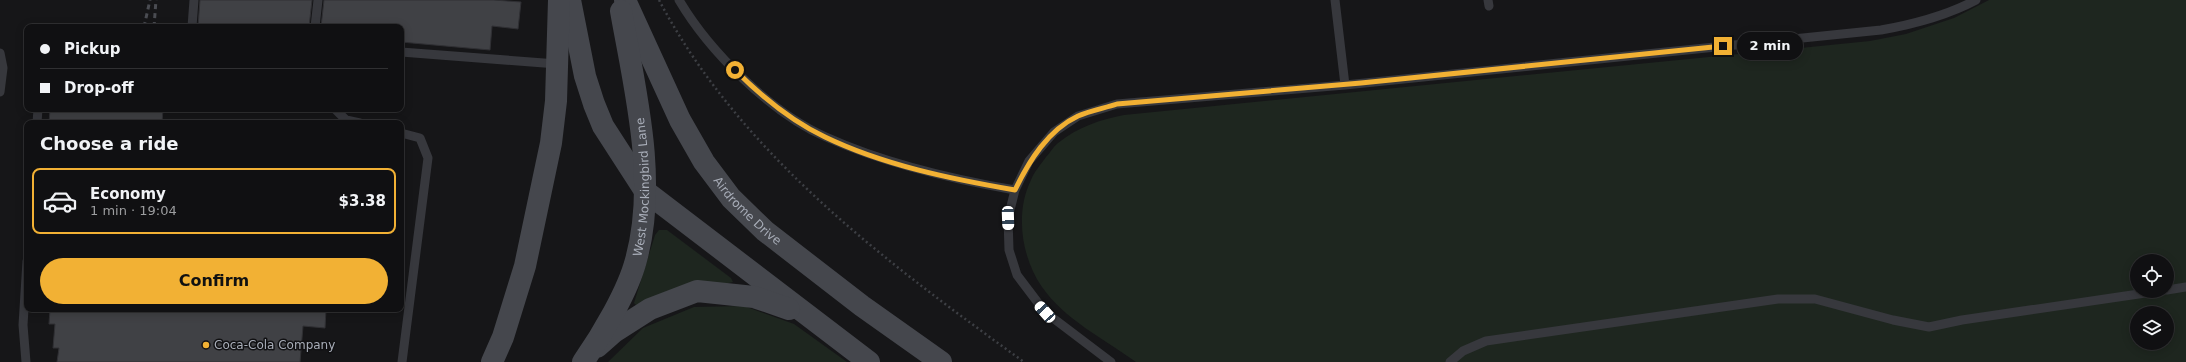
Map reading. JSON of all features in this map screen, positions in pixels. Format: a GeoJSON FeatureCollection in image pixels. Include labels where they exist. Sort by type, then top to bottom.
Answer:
{"type":"FeatureCollection","features":[{"type":"Feature","properties":{"kind":"main road"},"geometry":{"type":"LineString","coordinates":[[492,362],[503,337],[525,266],[551,143],[557,64],[559,0]]}},
{"type":"Feature","properties":{"kind":"main road"},"geometry":{"type":"LineString","coordinates":[[570,0],[585,76],[603,126],[645,191],[869,362]]}},
{"type":"Feature","properties":{"kind":"main road","name":"West Mockingbird Lane"},"geometry":{"type":"LineString","coordinates":[[585,360],[621,297],[636,261],[642,230],[645,191],[641,126],[619,0]]}},
{"type":"Feature","properties":{"kind":"main road","name":"Airdrome Drive"},"geometry":{"type":"LineString","coordinates":[[625,0],[680,120],[704,162],[731,198],[765,231],[862,306],[941,362]]}},
{"type":"Feature","properties":{"kind":"main road"},"geometry":{"type":"LineString","coordinates":[[585,360],[614,332],[650,309],[697,291],[754,297],[808,316]]}},
{"type":"Feature","properties":{"kind":"lane"},"geometry":{"type":"LineString","coordinates":[[192,24],[194,0]]}},
{"type":"Feature","properties":{"kind":"lane"},"geometry":{"type":"LineString","coordinates":[[316,24],[318,0]]}},
{"type":"Feature","properties":{"kind":"lane"},"geometry":{"type":"LineString","coordinates":[[679,0],[718,52],[752,87],[785,113],[824,137],[918,170],[1015,190]]}},
{"type":"Feature","properties":{"kind":"lane"},"geometry":{"type":"LineString","coordinates":[[1335,0],[1345,84]]}},
{"type":"Feature","properties":{"kind":"lane"},"geometry":{"type":"LineString","coordinates":[[1111,362],[1045,312],[1017,276],[1009,250],[1008,218],[1015,190],[1029,161],[1054,132],[1078,116],[1117,104],[1345,84],[1881,30],[1919,23],[1946,14],[1976,0]]}},
{"type":"Feature","properties":{"kind":"lane"},"geometry":{"type":"LineString","coordinates":[[404,52],[557,64]]}},
{"type":"Feature","properties":{"kind":"lane"},"geometry":{"type":"LineString","coordinates":[[0,53],[0,92]]}},
{"type":"Feature","properties":{"kind":"lane"},"geometry":{"type":"LineString","coordinates":[[338,112],[346,120]]}},
{"type":"Feature","properties":{"kind":"lane"},"geometry":{"type":"LineString","coordinates":[[402,362],[428,158],[420,138],[404,134]]}},
{"type":"Feature","properties":{"kind":"lane"},"geometry":{"type":"LineString","coordinates":[[2174,289],[2186,287]]}},
{"type":"Feature","properties":{"kind":"lane"},"geometry":{"type":"LineString","coordinates":[[1450,362],[1463,351],[1486,341],[1778,299],[1815,299],[1893,320],[1929,327],[1962,320],[2130,295]]}},
{"type":"Feature","properties":{"kind":"lane"},"geometry":{"type":"LineString","coordinates":[[24,309],[23,325],[26,362]]}},
{"type":"Feature","properties":{"kind":"path"},"geometry":{"type":"LineString","coordinates":[[659,0],[698,64],[719,92],[764,144],[813,194],[880,254],[1024,362]]}},
{"type":"Feature","properties":{"kind":"shaded area"},"geometry":{"type":"Polygon","coordinates":[[[1989,0],[2186,0],[2186,362],[1136,362],[1085,328],[1061,309],[1042,287],[1029,262],[1025,248],[1022,220],[1023,206],[1026,193],[1036,171],[1055,146],[1066,137],[1081,128],[1115,117],[1870,41],[1906,34],[1954,18],[1989,0]]]}},
{"type":"Feature","properties":{"kind":"shaded area"},"geometry":{"type":"Polygon","coordinates":[[[659,230],[667,230],[731,278],[733,282],[636,305],[634,303],[655,235],[659,230]]]}},
{"type":"Feature","properties":{"kind":"shaded area"},"geometry":{"type":"Polygon","coordinates":[[[744,306],[794,324],[847,362],[608,362],[643,328],[694,307],[744,306]]]}},
{"type":"Feature","properties":{"kind":"building"},"geometry":{"type":"Polygon","coordinates":[[[200,0],[312,0],[309,24],[198,24],[200,0]]]}},
{"type":"Feature","properties":{"kind":"building"},"geometry":{"type":"Polygon","coordinates":[[[324,0],[494,0],[521,2],[518,29],[492,26],[490,50],[404,42],[404,24],[321,24],[324,0]]]}},
{"type":"Feature","properties":{"kind":"building"},"geometry":{"type":"Polygon","coordinates":[[[50,112],[163,112],[162,120],[49,120],[50,112]]]}},
{"type":"Feature","properties":{"kind":"building","name":"Coca-Cola Company"},"geometry":{"type":"Polygon","coordinates":[[[50,312],[326,312],[325,328],[303,326],[300,362],[57,362],[59,348],[53,348],[55,324],[49,324],[50,312]]]}},
{"type":"Feature","properties":{"kind":"railway"},"geometry":{"type":"LineString","coordinates":[[145,24],[150,0]]}},
{"type":"Feature","properties":{"kind":"railway"},"geometry":{"type":"LineString","coordinates":[[154,24],[156,0]]}},
{"type":"Feature","properties":{"kind":"place","name":"Coca-Cola Company"},"geometry":{"type":"Point","coordinates":[206,345]}},
{"type":"Feature","properties":{"kind":"route"},"geometry":{"type":"LineString","coordinates":[[735,70],[752,87],[785,113],[824,137],[868,154],[918,170],[974,183],[1015,190],[1029,161],[1054,132],[1078,116],[1117,104],[1361,83],[1723,46]]}}]}
